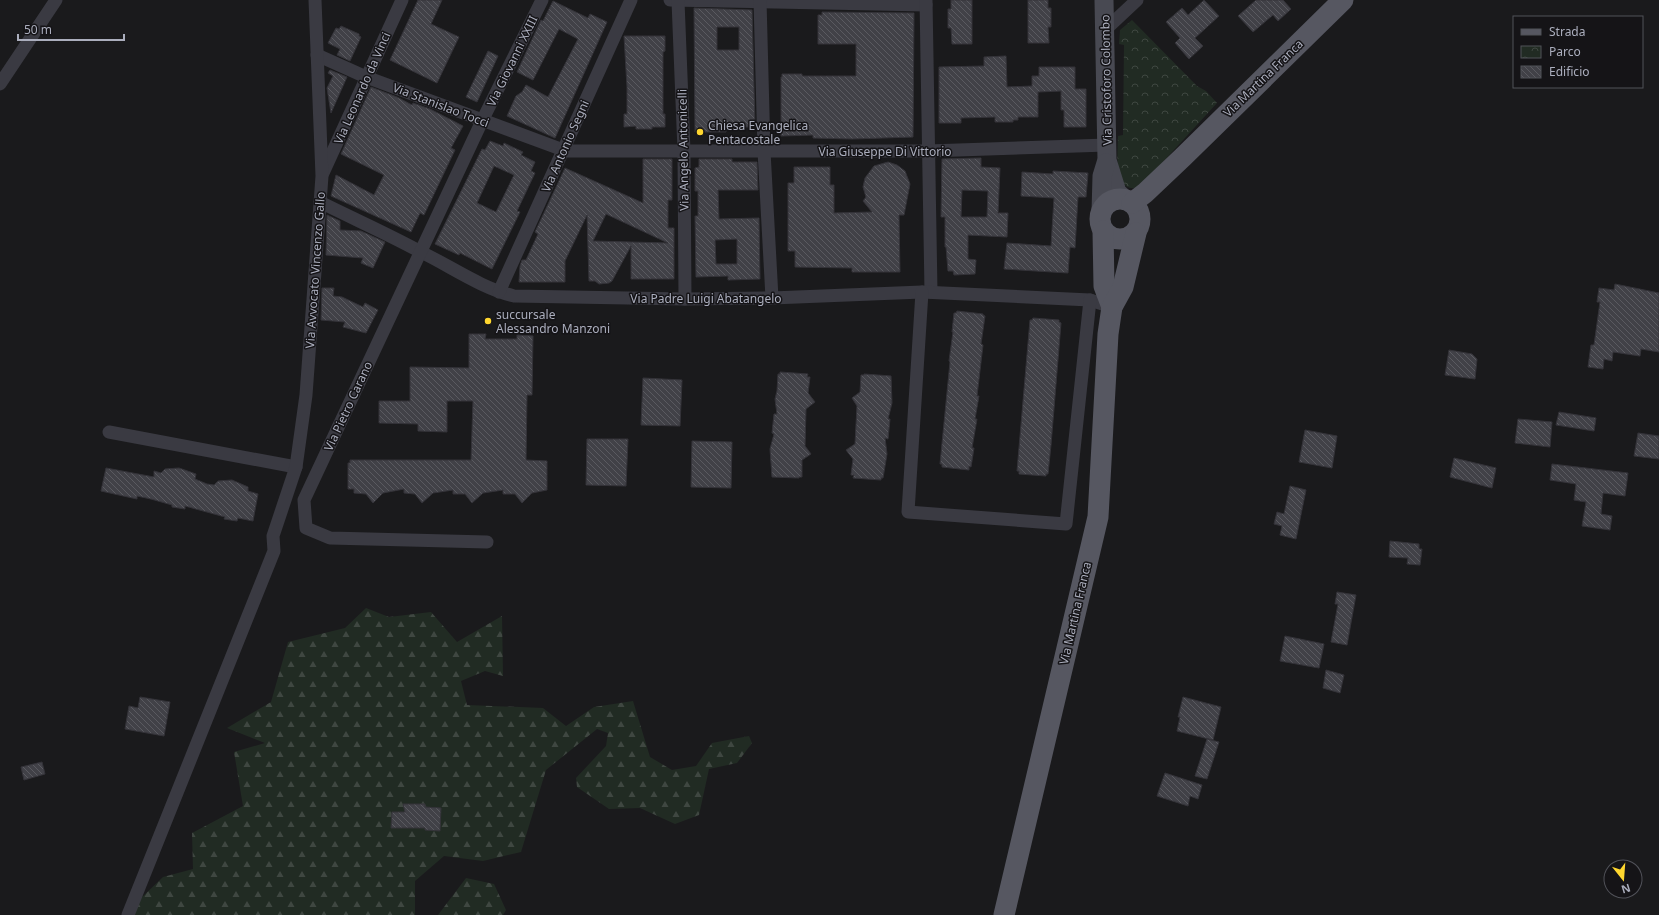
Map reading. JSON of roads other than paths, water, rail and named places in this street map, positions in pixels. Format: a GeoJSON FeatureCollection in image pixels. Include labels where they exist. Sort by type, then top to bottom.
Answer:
{"type":"FeatureCollection","features":[{"type":"Feature","properties":{"kind":"main road","name":"Via Martina Franca"},"geometry":{"type":"LineString","coordinates":[[1129,201],[1145,193],[1343,0]]}},
{"type":"Feature","properties":{"kind":"main road","name":"Via Martina Franca"},"geometry":{"type":"LineString","coordinates":[[1004,915],[1098,517],[1108,334],[1112,306],[1123,287],[1138,228],[1183,157]]}},
{"type":"Feature","properties":{"kind":"main road"},"geometry":{"type":"LineString","coordinates":[[1114,200],[1129,201],[1139,211],[1138,228],[1131,237],[1119,240],[1108,235],[1102,221],[1104,207],[1114,200]]}},
{"type":"Feature","properties":{"kind":"main road","name":"Via Martina Franca"},"geometry":{"type":"LineString","coordinates":[[1102,221],[1104,286],[1112,306]]}},
{"type":"Feature","properties":{"kind":"street"},"geometry":{"type":"LineString","coordinates":[[0,84],[56,0]]}},
{"type":"Feature","properties":{"kind":"street","name":"Via Avvocato Vincenzo Gallo"},"geometry":{"type":"LineString","coordinates":[[128,915],[274,551],[273,536],[296,467],[306,396],[322,176],[315,0]]}},
{"type":"Feature","properties":{"kind":"street","name":"Via Leonardo da Vinci"},"geometry":{"type":"LineString","coordinates":[[322,176],[402,0]]}},
{"type":"Feature","properties":{"kind":"street","name":"Via Giovanni XXIII"},"geometry":{"type":"LineString","coordinates":[[482,121],[542,0]]}},
{"type":"Feature","properties":{"kind":"street","name":"Via Antonio Segni"},"geometry":{"type":"LineString","coordinates":[[499,292],[565,151],[631,0]]}},
{"type":"Feature","properties":{"kind":"street"},"geometry":{"type":"LineString","coordinates":[[674,0],[926,3],[928,151],[926,292],[908,512],[1066,524],[1090,300]]}},
{"type":"Feature","properties":{"kind":"street","name":"Via Angelo Antonicelli"},"geometry":{"type":"LineString","coordinates":[[674,0],[684,151],[685,299]]}},
{"type":"Feature","properties":{"kind":"street","name":"Via Cristoforo Colombo"},"geometry":{"type":"LineString","coordinates":[[1102,221],[1102,176],[1107,153],[1104,0]]}},
{"type":"Feature","properties":{"kind":"street"},"geometry":{"type":"LineString","coordinates":[[1105,30],[1137,0]]}},
{"type":"Feature","properties":{"kind":"street"},"geometry":{"type":"LineString","coordinates":[[760,1],[764,151],[772,298]]}},
{"type":"Feature","properties":{"kind":"street","name":"Via Stanislao Tocci"},"geometry":{"type":"LineString","coordinates":[[317,55],[366,77],[565,151]]}},
{"type":"Feature","properties":{"kind":"street","name":"Via Pietro Carano"},"geometry":{"type":"LineString","coordinates":[[482,121],[304,500],[306,528],[330,538],[487,542]]}},
{"type":"Feature","properties":{"kind":"street","name":"Via Giuseppe Di Vittorio"},"geometry":{"type":"LineString","coordinates":[[565,151],[928,151],[1107,153]]}},
{"type":"Feature","properties":{"kind":"street","name":"Via Cristoforo Colombo"},"geometry":{"type":"LineString","coordinates":[[1107,153],[1117,192],[1129,201]]}},
{"type":"Feature","properties":{"kind":"street","name":"Via Padre Luigi Abatangelo"},"geometry":{"type":"LineString","coordinates":[[320,202],[421,252],[479,283],[499,292],[514,296],[685,299],[772,298],[926,292],[1090,300],[1112,306]]}},
{"type":"Feature","properties":{"kind":"street"},"geometry":{"type":"LineString","coordinates":[[109,432],[296,467]]}},
{"type":"Feature","properties":{"kind":"place","name":"Chiesa Evangelica Pentacostale"},"geometry":{"type":"Point","coordinates":[700,132]}},
{"type":"Feature","properties":{"kind":"place","name":"succursale Alessandro Manzoni"},"geometry":{"type":"Point","coordinates":[488,321]}}]}
